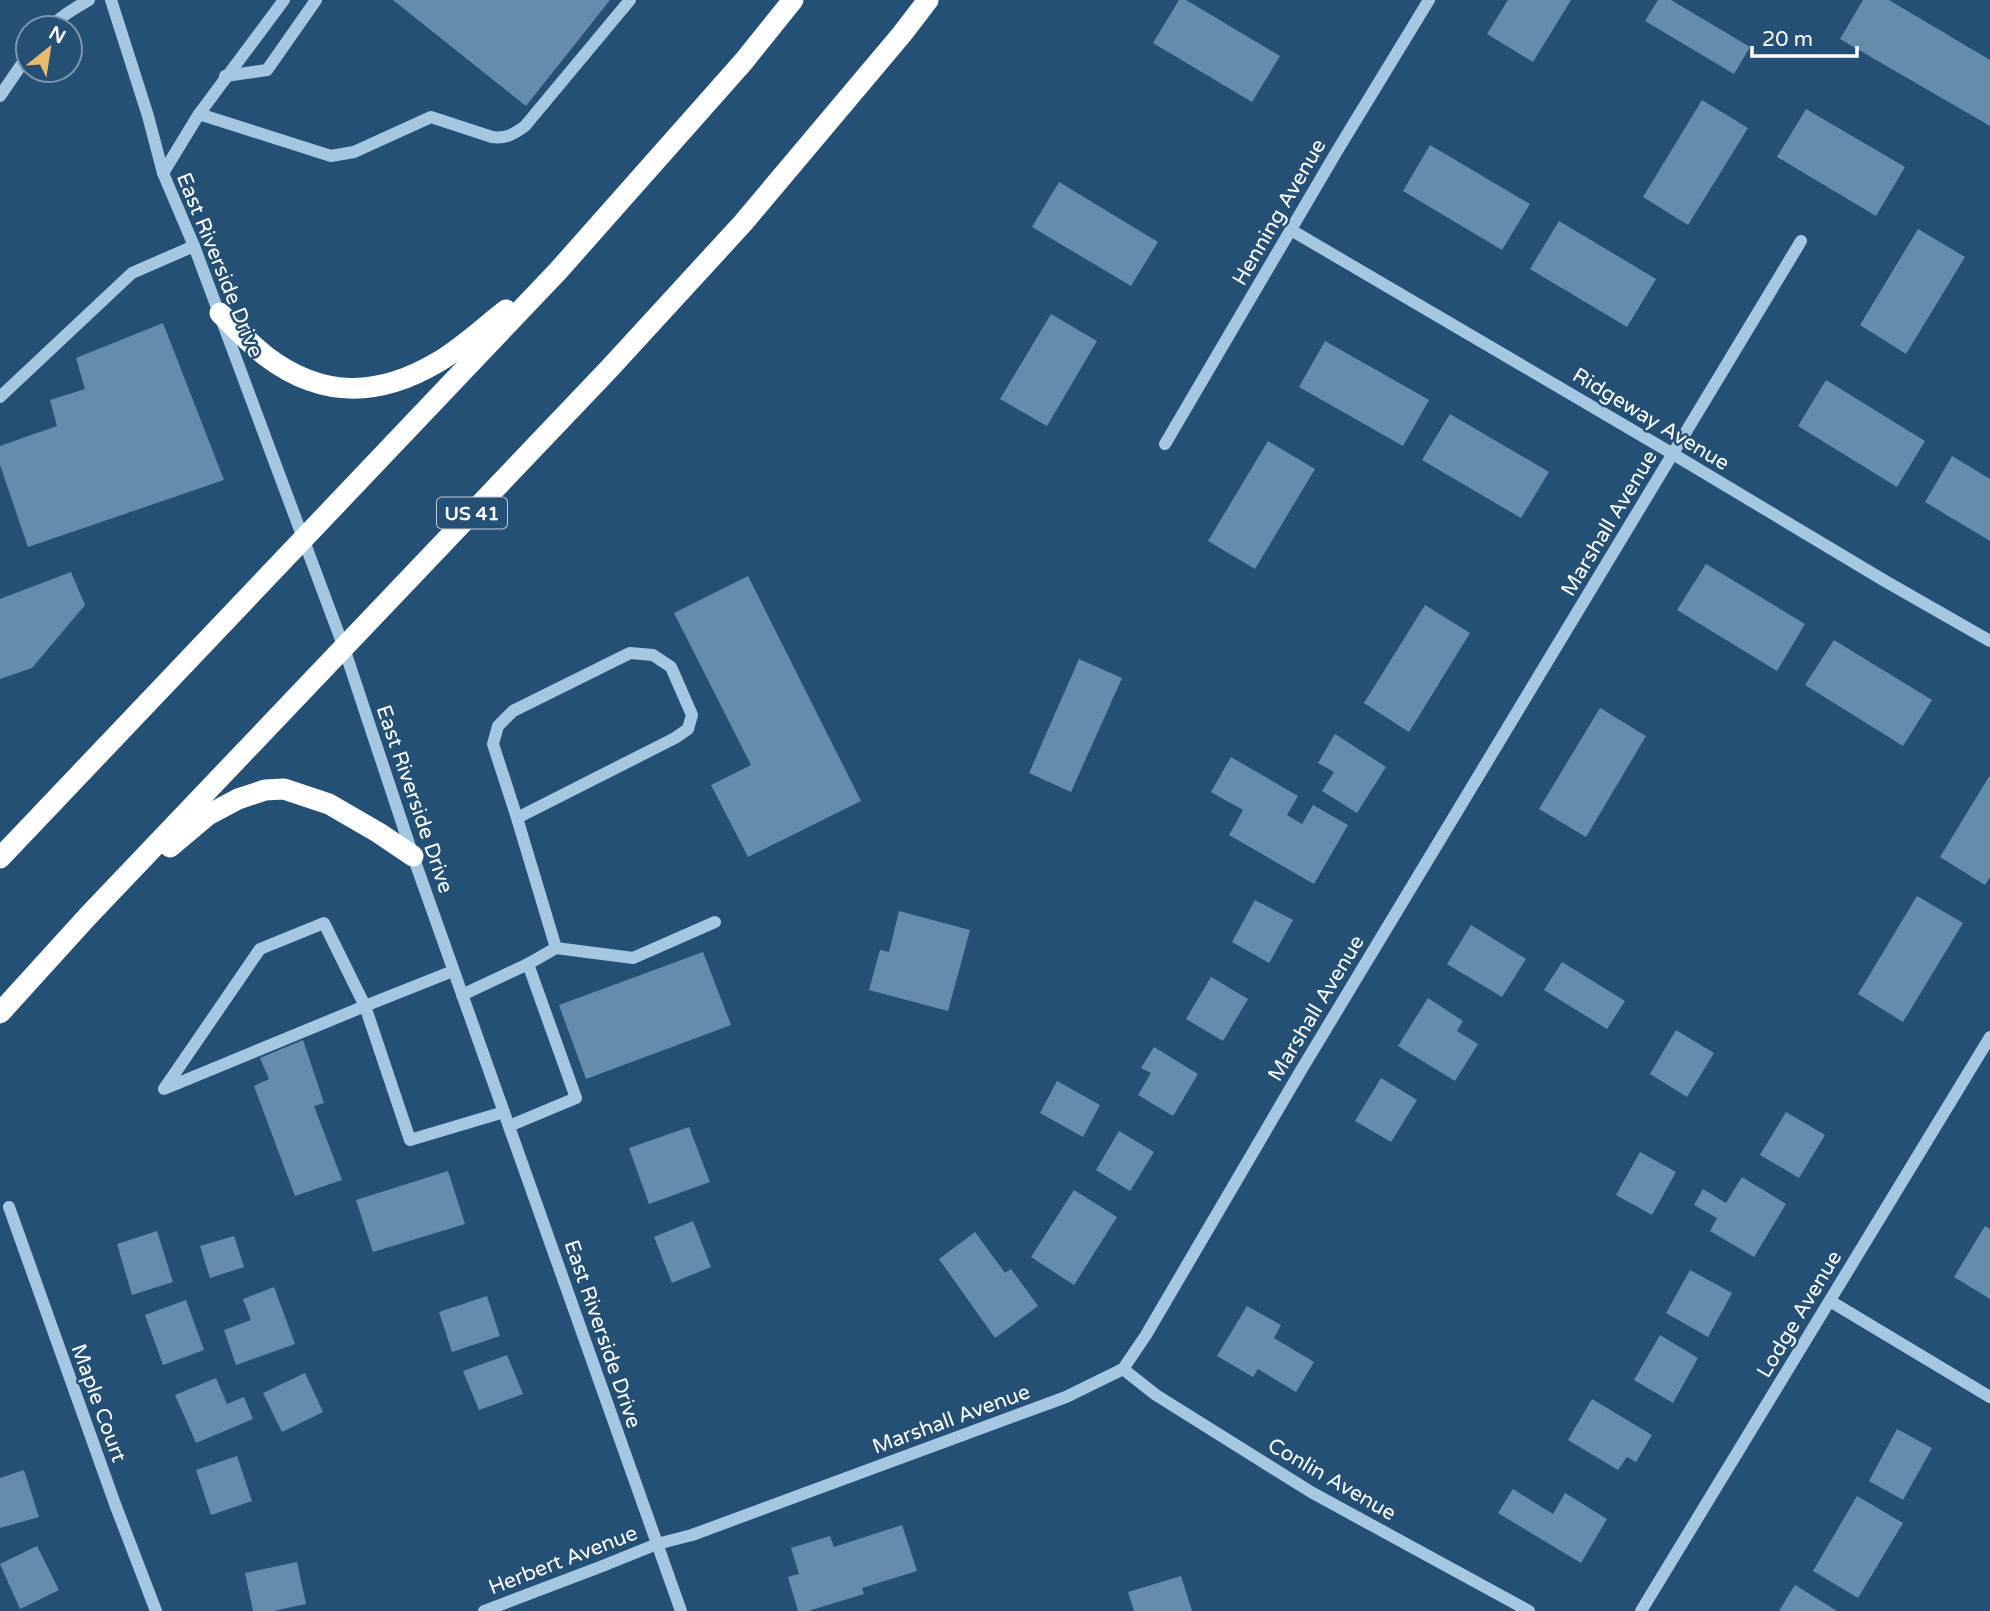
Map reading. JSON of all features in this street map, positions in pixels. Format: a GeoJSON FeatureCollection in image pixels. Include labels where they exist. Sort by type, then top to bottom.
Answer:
{"type":"FeatureCollection","features":[{"type":"Feature","properties":{"kind":"highway"},"geometry":{"type":"LineString","coordinates":[[0,858],[558,271],[744,61],[793,0]]}},
{"type":"Feature","properties":{"kind":"highway","name":"US 41"},"geometry":{"type":"LineString","coordinates":[[0,1013],[88,916],[609,369],[743,223],[928,0]]}},
{"type":"Feature","properties":{"kind":"highway"},"geometry":{"type":"LineString","coordinates":[[219,313],[267,357],[294,374],[335,387],[360,389],[385,386],[402,381],[439,362],[558,271]]}},
{"type":"Feature","properties":{"kind":"highway"},"geometry":{"type":"LineString","coordinates":[[88,916],[208,816],[238,799],[265,790],[284,789],[329,804],[413,856]]}},
{"type":"Feature","properties":{"kind":"street"},"geometry":{"type":"LineString","coordinates":[[66,14],[89,0]]}},
{"type":"Feature","properties":{"kind":"street","name":"East Riverside Drive"},"geometry":{"type":"LineString","coordinates":[[111,0],[163,173],[194,246],[344,648],[453,971],[681,1611]]}},
{"type":"Feature","properties":{"kind":"street"},"geometry":{"type":"LineString","coordinates":[[163,173],[225,76],[284,0]]}},
{"type":"Feature","properties":{"kind":"street"},"geometry":{"type":"LineString","coordinates":[[225,76],[267,70],[316,0]]}},
{"type":"Feature","properties":{"kind":"street"},"geometry":{"type":"LineString","coordinates":[[199,114],[331,156],[354,152],[431,117],[502,138],[525,126],[630,0]]}},
{"type":"Feature","properties":{"kind":"street","name":"Henning Avenue"},"geometry":{"type":"LineString","coordinates":[[1165,444],[1429,0]]}},
{"type":"Feature","properties":{"kind":"street"},"geometry":{"type":"LineString","coordinates":[[0,96],[14,76]]}},
{"type":"Feature","properties":{"kind":"street","name":"Ridgeway Avenue"},"geometry":{"type":"LineString","coordinates":[[1292,230],[1990,641]]}},
{"type":"Feature","properties":{"kind":"street","name":"Marshall Avenue"},"geometry":{"type":"LineString","coordinates":[[657,1544],[692,1535],[1066,1397],[1123,1368],[1146,1335],[1300,1072],[1801,241]]}},
{"type":"Feature","properties":{"kind":"street"},"geometry":{"type":"LineString","coordinates":[[0,397],[132,273],[194,246]]}},
{"type":"Feature","properties":{"kind":"street"},"geometry":{"type":"LineString","coordinates":[[517,818],[688,729],[692,715],[671,667],[653,655],[630,653],[513,711],[498,726],[493,744],[556,948]]}},
{"type":"Feature","properties":{"kind":"street"},"geometry":{"type":"LineString","coordinates":[[462,995],[556,948],[632,958],[715,922]]}},
{"type":"Feature","properties":{"kind":"street"},"geometry":{"type":"LineString","coordinates":[[453,971],[365,1006],[164,1089],[260,949],[324,923],[365,1006],[410,1140],[504,1112]]}},
{"type":"Feature","properties":{"kind":"street"},"geometry":{"type":"LineString","coordinates":[[509,1126],[576,1098],[528,964]]}},
{"type":"Feature","properties":{"kind":"street","name":"Lodge Avenue"},"geometry":{"type":"LineString","coordinates":[[1641,1611],[1988,1044]]}},
{"type":"Feature","properties":{"kind":"street","name":"Maple Court"},"geometry":{"type":"LineString","coordinates":[[9,1207],[110,1491],[156,1611]]}},
{"type":"Feature","properties":{"kind":"street"},"geometry":{"type":"LineString","coordinates":[[1830,1301],[1990,1397]]}},
{"type":"Feature","properties":{"kind":"street","name":"Conlin Avenue"},"geometry":{"type":"LineString","coordinates":[[1123,1368],[1156,1395],[1311,1492],[1529,1611]]}},
{"type":"Feature","properties":{"kind":"street","name":"Herbert Avenue"},"geometry":{"type":"LineString","coordinates":[[484,1611],[657,1544]]}},
{"type":"Feature","properties":{"kind":"building"},"geometry":{"type":"Polygon","coordinates":[[[393,0],[610,0],[526,106],[393,0]]]}},
{"type":"Feature","properties":{"kind":"building"},"geometry":{"type":"Polygon","coordinates":[[[1179,0],[1186,0],[1280,56],[1252,102],[1153,43],[1179,0]]]}},
{"type":"Feature","properties":{"kind":"building"},"geometry":{"type":"Polygon","coordinates":[[[1508,0],[1571,0],[1533,62],[1487,34],[1508,0]]]}},
{"type":"Feature","properties":{"kind":"building"},"geometry":{"type":"Polygon","coordinates":[[[1658,0],[1671,0],[1750,47],[1734,74],[1645,21],[1658,0]]]}},
{"type":"Feature","properties":{"kind":"building"},"geometry":{"type":"Polygon","coordinates":[[[1863,0],[1889,0],[1990,60],[1990,126],[1840,39],[1863,0]]]}},
{"type":"Feature","properties":{"kind":"building"},"geometry":{"type":"Polygon","coordinates":[[[1702,100],[1748,128],[1688,225],[1643,197],[1702,100]]]}},
{"type":"Feature","properties":{"kind":"building"},"geometry":{"type":"Polygon","coordinates":[[[1806,109],[1905,167],[1876,216],[1777,157],[1806,109]]]}},
{"type":"Feature","properties":{"kind":"building"},"geometry":{"type":"Polygon","coordinates":[[[1430,145],[1530,204],[1502,250],[1403,191],[1430,145]]]}},
{"type":"Feature","properties":{"kind":"building"},"geometry":{"type":"Polygon","coordinates":[[[1059,182],[1158,242],[1131,286],[1032,227],[1059,182]]]}},
{"type":"Feature","properties":{"kind":"building"},"geometry":{"type":"Polygon","coordinates":[[[1559,221],[1656,279],[1627,327],[1530,269],[1559,221]]]}},
{"type":"Feature","properties":{"kind":"building"},"geometry":{"type":"Polygon","coordinates":[[[1918,229],[1965,257],[1906,354],[1860,325],[1918,229]]]}},
{"type":"Feature","properties":{"kind":"building"},"geometry":{"type":"Polygon","coordinates":[[[1051,314],[1097,341],[1047,426],[1000,399],[1051,314]]]}},
{"type":"Feature","properties":{"kind":"building"},"geometry":{"type":"Polygon","coordinates":[[[163,323],[224,480],[28,547],[0,465],[0,446],[57,426],[50,400],[85,389],[76,358],[163,323]]]}},
{"type":"Feature","properties":{"kind":"building"},"geometry":{"type":"Polygon","coordinates":[[[1325,341],[1429,400],[1403,446],[1299,387],[1325,341]]]}},
{"type":"Feature","properties":{"kind":"building"},"geometry":{"type":"Polygon","coordinates":[[[1826,380],[1925,441],[1897,487],[1798,426],[1826,380]]]}},
{"type":"Feature","properties":{"kind":"building"},"geometry":{"type":"Polygon","coordinates":[[[1450,414],[1549,472],[1521,518],[1422,460],[1450,414]]]}},
{"type":"Feature","properties":{"kind":"building"},"geometry":{"type":"Polygon","coordinates":[[[1268,441],[1315,469],[1255,569],[1208,541],[1268,441]]]}},
{"type":"Feature","properties":{"kind":"building"},"geometry":{"type":"Polygon","coordinates":[[[1952,456],[1990,479],[1990,541],[1925,502],[1952,456]]]}},
{"type":"Feature","properties":{"kind":"building"},"geometry":{"type":"Polygon","coordinates":[[[1706,564],[1805,624],[1777,671],[1677,610],[1706,564]]]}},
{"type":"Feature","properties":{"kind":"building"},"geometry":{"type":"Polygon","coordinates":[[[71,572],[85,605],[32,668],[0,679],[0,599],[71,572]]]}},
{"type":"Feature","properties":{"kind":"building"},"geometry":{"type":"Polygon","coordinates":[[[748,576],[861,801],[748,857],[711,785],[751,765],[674,613],[748,576]]]}},
{"type":"Feature","properties":{"kind":"building"},"geometry":{"type":"Polygon","coordinates":[[[1425,605],[1470,633],[1409,732],[1364,703],[1425,605]]]}},
{"type":"Feature","properties":{"kind":"building"},"geometry":{"type":"Polygon","coordinates":[[[1834,640],[1932,700],[1903,746],[1805,685],[1834,640]]]}},
{"type":"Feature","properties":{"kind":"building"},"geometry":{"type":"Polygon","coordinates":[[[1079,659],[1122,678],[1071,792],[1029,773],[1079,659]]]}},
{"type":"Feature","properties":{"kind":"building"},"geometry":{"type":"Polygon","coordinates":[[[1600,708],[1646,736],[1586,837],[1539,809],[1600,708]]]}},
{"type":"Feature","properties":{"kind":"building"},"geometry":{"type":"Polygon","coordinates":[[[1335,734],[1386,767],[1357,813],[1322,791],[1334,772],[1318,763],[1335,734]]]}},
{"type":"Feature","properties":{"kind":"building"},"geometry":{"type":"Polygon","coordinates":[[[1231,757],[1298,796],[1287,815],[1302,824],[1313,805],[1348,825],[1314,884],[1229,835],[1243,810],[1211,792],[1231,757]]]}},
{"type":"Feature","properties":{"kind":"building"},"geometry":{"type":"Polygon","coordinates":[[[1990,775],[1990,877],[1985,885],[1940,857],[1990,775]]]}},
{"type":"Feature","properties":{"kind":"building"},"geometry":{"type":"Polygon","coordinates":[[[1917,896],[1963,923],[1903,1022],[1858,994],[1917,896]]]}},
{"type":"Feature","properties":{"kind":"building"},"geometry":{"type":"Polygon","coordinates":[[[1255,900],[1293,920],[1269,963],[1232,942],[1255,900]]]}},
{"type":"Feature","properties":{"kind":"building"},"geometry":{"type":"Polygon","coordinates":[[[899,911],[970,930],[948,1011],[869,990],[880,950],[889,952],[899,911]]]}},
{"type":"Feature","properties":{"kind":"building"},"geometry":{"type":"Polygon","coordinates":[[[1471,925],[1526,959],[1502,997],[1447,964],[1471,925]]]}},
{"type":"Feature","properties":{"kind":"building"},"geometry":{"type":"Polygon","coordinates":[[[703,952],[731,1025],[586,1079],[559,1005],[703,952]]]}},
{"type":"Feature","properties":{"kind":"building"},"geometry":{"type":"Polygon","coordinates":[[[1562,962],[1625,1001],[1607,1029],[1544,990],[1562,962]]]}},
{"type":"Feature","properties":{"kind":"building"},"geometry":{"type":"Polygon","coordinates":[[[1211,977],[1248,999],[1223,1041],[1186,1019],[1211,977]]]}},
{"type":"Feature","properties":{"kind":"building"},"geometry":{"type":"Polygon","coordinates":[[[1428,998],[1463,1021],[1457,1031],[1478,1044],[1455,1081],[1398,1046],[1428,998]]]}},
{"type":"Feature","properties":{"kind":"building"},"geometry":{"type":"Polygon","coordinates":[[[1676,1030],[1714,1053],[1687,1097],[1650,1074],[1676,1030]]]}},
{"type":"Feature","properties":{"kind":"building"},"geometry":{"type":"Polygon","coordinates":[[[303,1040],[324,1103],[314,1106],[342,1180],[295,1196],[254,1086],[269,1079],[260,1058],[303,1040]]]}},
{"type":"Feature","properties":{"kind":"building"},"geometry":{"type":"Polygon","coordinates":[[[1154,1047],[1198,1074],[1173,1116],[1138,1095],[1151,1073],[1141,1068],[1154,1047]]]}},
{"type":"Feature","properties":{"kind":"building"},"geometry":{"type":"Polygon","coordinates":[[[1381,1078],[1417,1100],[1391,1142],[1355,1121],[1381,1078]]]}},
{"type":"Feature","properties":{"kind":"building"},"geometry":{"type":"Polygon","coordinates":[[[1057,1081],[1100,1105],[1083,1137],[1040,1113],[1057,1081]]]}},
{"type":"Feature","properties":{"kind":"building"},"geometry":{"type":"Polygon","coordinates":[[[1786,1112],[1825,1135],[1799,1178],[1760,1155],[1786,1112]]]}},
{"type":"Feature","properties":{"kind":"building"},"geometry":{"type":"Polygon","coordinates":[[[689,1127],[710,1182],[649,1204],[629,1148],[689,1127]]]}},
{"type":"Feature","properties":{"kind":"building"},"geometry":{"type":"Polygon","coordinates":[[[1119,1131],[1154,1152],[1130,1191],[1096,1170],[1119,1131]]]}},
{"type":"Feature","properties":{"kind":"building"},"geometry":{"type":"Polygon","coordinates":[[[1640,1152],[1676,1172],[1652,1215],[1616,1195],[1640,1152]]]}},
{"type":"Feature","properties":{"kind":"building"},"geometry":{"type":"Polygon","coordinates":[[[448,1171],[465,1224],[373,1252],[356,1200],[448,1171]]]}},
{"type":"Feature","properties":{"kind":"building"},"geometry":{"type":"Polygon","coordinates":[[[1742,1177],[1786,1204],[1754,1257],[1710,1231],[1717,1218],[1694,1205],[1703,1189],[1726,1203],[1742,1177]]]}},
{"type":"Feature","properties":{"kind":"building"},"geometry":{"type":"Polygon","coordinates":[[[1074,1190],[1117,1217],[1074,1285],[1031,1257],[1074,1190]]]}},
{"type":"Feature","properties":{"kind":"building"},"geometry":{"type":"Polygon","coordinates":[[[693,1221],[711,1267],[672,1283],[654,1237],[693,1221]]]}},
{"type":"Feature","properties":{"kind":"building"},"geometry":{"type":"Polygon","coordinates":[[[1985,1226],[1990,1229],[1990,1299],[1954,1277],[1985,1226]]]}},
{"type":"Feature","properties":{"kind":"building"},"geometry":{"type":"Polygon","coordinates":[[[157,1231],[173,1282],[132,1295],[117,1244],[157,1231]]]}},
{"type":"Feature","properties":{"kind":"building"},"geometry":{"type":"Polygon","coordinates":[[[975,1232],[1005,1273],[1011,1269],[1038,1306],[995,1338],[939,1259],[975,1232]]]}},
{"type":"Feature","properties":{"kind":"building"},"geometry":{"type":"Polygon","coordinates":[[[234,1236],[244,1267],[210,1278],[200,1246],[234,1236]]]}},
{"type":"Feature","properties":{"kind":"building"},"geometry":{"type":"Polygon","coordinates":[[[1690,1270],[1732,1293],[1708,1337],[1666,1313],[1690,1270]]]}},
{"type":"Feature","properties":{"kind":"building"},"geometry":{"type":"Polygon","coordinates":[[[274,1287],[295,1344],[236,1365],[224,1330],[251,1320],[243,1299],[274,1287]]]}},
{"type":"Feature","properties":{"kind":"building"},"geometry":{"type":"Polygon","coordinates":[[[487,1296],[500,1336],[452,1352],[439,1312],[487,1296]]]}},
{"type":"Feature","properties":{"kind":"building"},"geometry":{"type":"Polygon","coordinates":[[[186,1300],[204,1350],[163,1365],[145,1315],[186,1300]]]}},
{"type":"Feature","properties":{"kind":"building"},"geometry":{"type":"Polygon","coordinates":[[[1247,1306],[1281,1325],[1274,1338],[1314,1362],[1296,1392],[1258,1369],[1253,1377],[1217,1356],[1247,1306]]]}},
{"type":"Feature","properties":{"kind":"building"},"geometry":{"type":"Polygon","coordinates":[[[1660,1335],[1698,1358],[1673,1403],[1634,1380],[1660,1335]]]}},
{"type":"Feature","properties":{"kind":"building"},"geometry":{"type":"Polygon","coordinates":[[[507,1355],[523,1394],[479,1410],[463,1371],[507,1355]]]}},
{"type":"Feature","properties":{"kind":"building"},"geometry":{"type":"Polygon","coordinates":[[[305,1373],[323,1412],[282,1432],[263,1393],[305,1373]]]}},
{"type":"Feature","properties":{"kind":"building"},"geometry":{"type":"Polygon","coordinates":[[[216,1378],[227,1404],[244,1397],[253,1419],[196,1443],[175,1395],[216,1378]]]}},
{"type":"Feature","properties":{"kind":"building"},"geometry":{"type":"Polygon","coordinates":[[[1592,1399],[1652,1435],[1636,1462],[1627,1457],[1618,1470],[1568,1440],[1592,1399]]]}},
{"type":"Feature","properties":{"kind":"building"},"geometry":{"type":"Polygon","coordinates":[[[1897,1429],[1932,1448],[1903,1500],[1869,1481],[1897,1429]]]}},
{"type":"Feature","properties":{"kind":"building"},"geometry":{"type":"Polygon","coordinates":[[[237,1456],[252,1501],[211,1515],[196,1470],[237,1456]]]}},
{"type":"Feature","properties":{"kind":"building"},"geometry":{"type":"Polygon","coordinates":[[[24,1470],[39,1517],[0,1528],[0,1478],[24,1470]]]}},
{"type":"Feature","properties":{"kind":"building"},"geometry":{"type":"Polygon","coordinates":[[[1513,1489],[1553,1514],[1565,1493],[1607,1519],[1581,1563],[1498,1513],[1513,1489]]]}},
{"type":"Feature","properties":{"kind":"building"},"geometry":{"type":"Polygon","coordinates":[[[1857,1496],[1903,1523],[1858,1598],[1813,1571],[1857,1496]]]}},
{"type":"Feature","properties":{"kind":"building"},"geometry":{"type":"Polygon","coordinates":[[[902,1525],[917,1571],[862,1588],[864,1594],[808,1611],[798,1611],[788,1577],[799,1574],[791,1548],[830,1536],[834,1547],[902,1525]]]}},
{"type":"Feature","properties":{"kind":"building"},"geometry":{"type":"Polygon","coordinates":[[[37,1546],[59,1590],[20,1609],[0,1564],[37,1546]]]}},
{"type":"Feature","properties":{"kind":"building"},"geometry":{"type":"Polygon","coordinates":[[[297,1562],[306,1604],[273,1611],[253,1611],[245,1573],[297,1562]]]}},
{"type":"Feature","properties":{"kind":"building"},"geometry":{"type":"Polygon","coordinates":[[[1181,1576],[1192,1611],[1134,1611],[1128,1592],[1181,1576]]]}},
{"type":"Feature","properties":{"kind":"building"},"geometry":{"type":"Polygon","coordinates":[[[1795,1585],[1837,1611],[1779,1611],[1795,1585]]]}}]}
